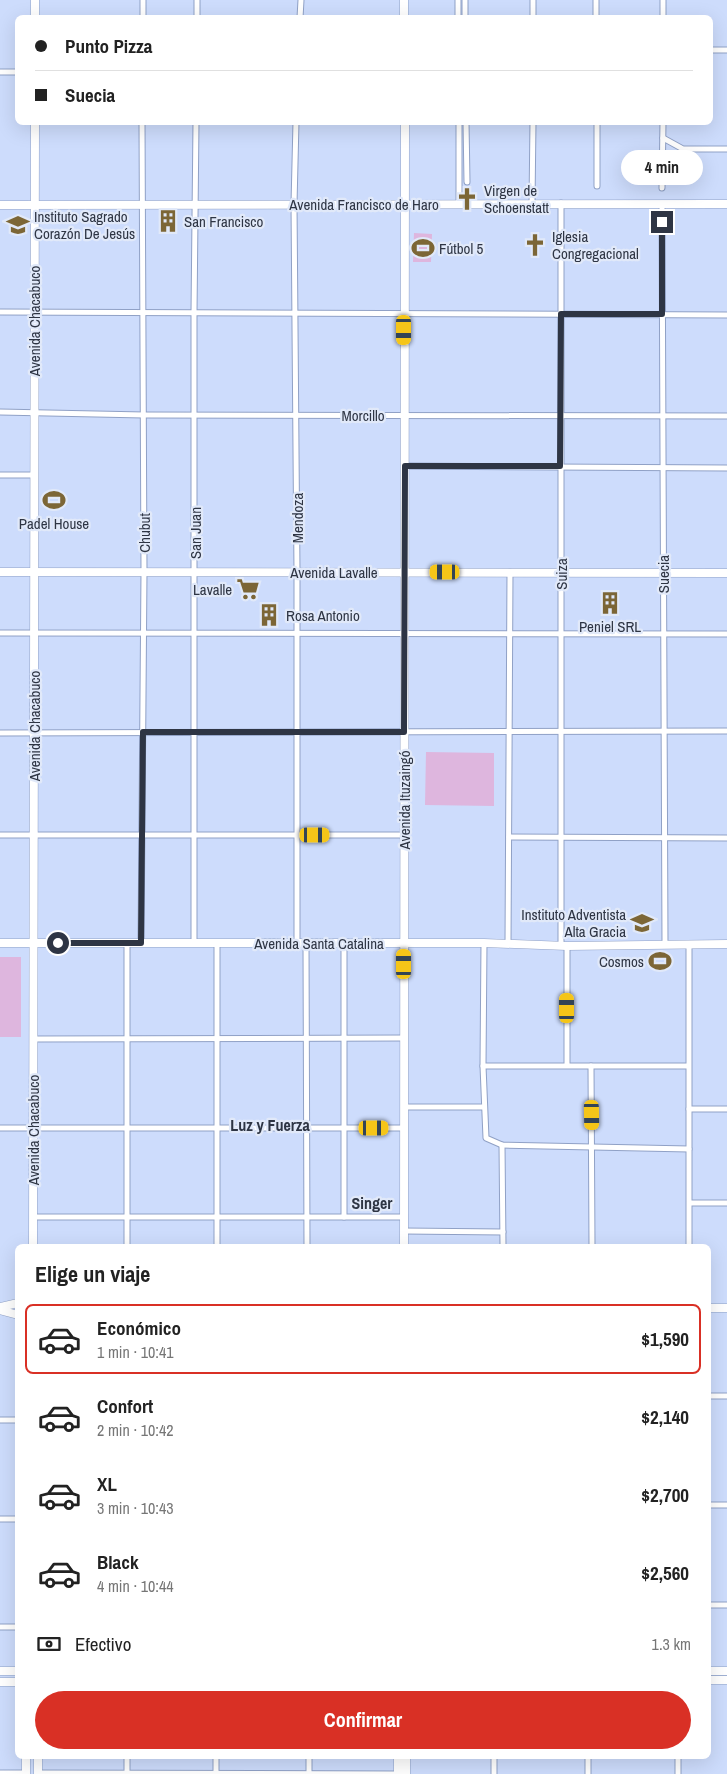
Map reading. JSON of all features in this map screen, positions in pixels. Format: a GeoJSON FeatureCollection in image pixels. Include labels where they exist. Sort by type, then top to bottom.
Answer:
{"type":"FeatureCollection","features":[{"type":"Feature","properties":{"kind":"main road"},"geometry":{"type":"LineString","coordinates":[[35,15],[36,0]]}},
{"type":"Feature","properties":{"kind":"main road"},"geometry":{"type":"LineString","coordinates":[[404,0],[404,15]]}},
{"type":"Feature","properties":{"kind":"main road","name":"Avenida Chacabuco"},"geometry":{"type":"LineString","coordinates":[[33,1244],[35,125]]}},
{"type":"Feature","properties":{"kind":"main road","name":"Avenida Ituzaingó"},"geometry":{"type":"LineString","coordinates":[[404,125],[404,1244]]}},
{"type":"Feature","properties":{"kind":"main road","name":"Avenida Francisco de Haro"},"geometry":{"type":"LineString","coordinates":[[0,205],[727,204]]}},
{"type":"Feature","properties":{"kind":"main road","name":"Avenida Lavalle"},"geometry":{"type":"LineString","coordinates":[[0,572],[727,573]]}},
{"type":"Feature","properties":{"kind":"main road","name":"Avenida Santa Catalina"},"geometry":{"type":"LineString","coordinates":[[0,943],[344,943],[564,946],[727,944]]}},
{"type":"Feature","properties":{"kind":"main road"},"geometry":{"type":"LineString","coordinates":[[0,1309],[15,1305]]}},
{"type":"Feature","properties":{"kind":"main road"},"geometry":{"type":"LineString","coordinates":[[711,1308],[727,1308]]}},
{"type":"Feature","properties":{"kind":"main road"},"geometry":{"type":"LineString","coordinates":[[0,1309],[15,1314]]}},
{"type":"Feature","properties":{"kind":"main road"},"geometry":{"type":"LineString","coordinates":[[0,1671],[15,1671]]}},
{"type":"Feature","properties":{"kind":"main road"},"geometry":{"type":"LineString","coordinates":[[711,1671],[727,1671]]}},
{"type":"Feature","properties":{"kind":"main road"},"geometry":{"type":"LineString","coordinates":[[711,1680],[727,1680]]}},
{"type":"Feature","properties":{"kind":"main road"},"geometry":{"type":"LineString","coordinates":[[0,1682],[15,1682]]}},
{"type":"Feature","properties":{"kind":"main road"},"geometry":{"type":"LineString","coordinates":[[26,1759],[26,1773]]}},
{"type":"Feature","properties":{"kind":"main road"},"geometry":{"type":"LineString","coordinates":[[38,1759],[38,1774]]}},
{"type":"Feature","properties":{"kind":"main road"},"geometry":{"type":"LineString","coordinates":[[398,1759],[398,1774]]}},
{"type":"Feature","properties":{"kind":"main road"},"geometry":{"type":"LineString","coordinates":[[406,1759],[406,1774]]}},
{"type":"Feature","properties":{"kind":"street"},"geometry":{"type":"LineString","coordinates":[[143,0],[143,15]]}},
{"type":"Feature","properties":{"kind":"street"},"geometry":{"type":"LineString","coordinates":[[197,0],[197,15]]}},
{"type":"Feature","properties":{"kind":"street"},"geometry":{"type":"LineString","coordinates":[[300,15],[301,0]]}},
{"type":"Feature","properties":{"kind":"street"},"geometry":{"type":"LineString","coordinates":[[458,0],[458,15]]}},
{"type":"Feature","properties":{"kind":"street"},"geometry":{"type":"LineString","coordinates":[[465,0],[465,15]]}},
{"type":"Feature","properties":{"kind":"street"},"geometry":{"type":"LineString","coordinates":[[532,15],[533,0]]}},
{"type":"Feature","properties":{"kind":"street"},"geometry":{"type":"LineString","coordinates":[[596,0],[596,15]]}},
{"type":"Feature","properties":{"kind":"street"},"geometry":{"type":"LineString","coordinates":[[663,0],[663,15]]}},
{"type":"Feature","properties":{"kind":"street"},"geometry":{"type":"LineString","coordinates":[[713,50],[727,50]]}},
{"type":"Feature","properties":{"kind":"street"},"geometry":{"type":"LineString","coordinates":[[0,72],[15,72]]}},
{"type":"Feature","properties":{"kind":"street","name":"Chubut"},"geometry":{"type":"LineString","coordinates":[[141,943],[144,633],[142,125]]}},
{"type":"Feature","properties":{"kind":"street","name":"San Juan"},"geometry":{"type":"LineString","coordinates":[[194,943],[194,313],[196,125]]}},
{"type":"Feature","properties":{"kind":"street","name":"Mendoza"},"geometry":{"type":"LineString","coordinates":[[296,125],[294,204],[297,572],[297,943]]}},
{"type":"Feature","properties":{"kind":"street"},"geometry":{"type":"LineString","coordinates":[[459,125],[459,204]]}},
{"type":"Feature","properties":{"kind":"street"},"geometry":{"type":"LineString","coordinates":[[466,125],[467,182]]}},
{"type":"Feature","properties":{"kind":"street"},"geometry":{"type":"LineString","coordinates":[[532,125],[532,203]]}},
{"type":"Feature","properties":{"kind":"street"},"geometry":{"type":"LineString","coordinates":[[597,125],[597,186]]}},
{"type":"Feature","properties":{"kind":"street"},"geometry":{"type":"LineString","coordinates":[[662,188],[663,125]]}},
{"type":"Feature","properties":{"kind":"street"},"geometry":{"type":"LineString","coordinates":[[662,138],[683,149],[727,149]]}},
{"type":"Feature","properties":{"kind":"street","name":"Suiza"},"geometry":{"type":"LineString","coordinates":[[561,203],[561,837],[567,1065]]}},
{"type":"Feature","properties":{"kind":"street","name":"Suecia"},"geometry":{"type":"LineString","coordinates":[[662,204],[665,944]]}},
{"type":"Feature","properties":{"kind":"street"},"geometry":{"type":"LineString","coordinates":[[0,312],[727,315]]}},
{"type":"Feature","properties":{"kind":"street","name":"Morcillo"},"geometry":{"type":"LineString","coordinates":[[0,412],[144,415],[727,416]]}},
{"type":"Feature","properties":{"kind":"street"},"geometry":{"type":"LineString","coordinates":[[405,466],[727,468]]}},
{"type":"Feature","properties":{"kind":"street"},"geometry":{"type":"LineString","coordinates":[[0,475],[34,475]]}},
{"type":"Feature","properties":{"kind":"street"},"geometry":{"type":"LineString","coordinates":[[508,944],[510,572]]}},
{"type":"Feature","properties":{"kind":"street"},"geometry":{"type":"LineString","coordinates":[[0,633],[727,634]]}},
{"type":"Feature","properties":{"kind":"street"},"geometry":{"type":"LineString","coordinates":[[0,733],[727,731]]}},
{"type":"Feature","properties":{"kind":"street"},"geometry":{"type":"LineString","coordinates":[[0,835],[404,835]]}},
{"type":"Feature","properties":{"kind":"street"},"geometry":{"type":"LineString","coordinates":[[509,837],[727,838]]}},
{"type":"Feature","properties":{"kind":"street"},"geometry":{"type":"LineString","coordinates":[[127,943],[127,1244]]}},
{"type":"Feature","properties":{"kind":"street"},"geometry":{"type":"LineString","coordinates":[[216,1244],[217,943]]}},
{"type":"Feature","properties":{"kind":"street"},"geometry":{"type":"LineString","coordinates":[[306,943],[306,1244]]}},
{"type":"Feature","properties":{"kind":"street"},"geometry":{"type":"LineString","coordinates":[[344,943],[344,1217]]}},
{"type":"Feature","properties":{"kind":"street"},"geometry":{"type":"LineString","coordinates":[[484,944],[483,1066],[486,1138],[502,1145],[690,1149]]}},
{"type":"Feature","properties":{"kind":"street"},"geometry":{"type":"LineString","coordinates":[[689,944],[689,1244]]}},
{"type":"Feature","properties":{"kind":"street"},"geometry":{"type":"LineString","coordinates":[[33,1039],[404,1038]]}},
{"type":"Feature","properties":{"kind":"street"},"geometry":{"type":"LineString","coordinates":[[483,1066],[688,1066]]}},
{"type":"Feature","properties":{"kind":"street"},"geometry":{"type":"LineString","coordinates":[[591,1066],[592,1244]]}},
{"type":"Feature","properties":{"kind":"street"},"geometry":{"type":"LineString","coordinates":[[404,1107],[484,1107]]}},
{"type":"Feature","properties":{"kind":"street"},"geometry":{"type":"LineString","coordinates":[[689,1109],[727,1108]]}},
{"type":"Feature","properties":{"kind":"street"},"geometry":{"type":"LineString","coordinates":[[0,1128],[404,1128]]}},
{"type":"Feature","properties":{"kind":"street"},"geometry":{"type":"LineString","coordinates":[[502,1145],[503,1244]]}},
{"type":"Feature","properties":{"kind":"street"},"geometry":{"type":"LineString","coordinates":[[690,1203],[727,1203]]}},
{"type":"Feature","properties":{"kind":"street"},"geometry":{"type":"LineString","coordinates":[[33,1216],[404,1217]]}},
{"type":"Feature","properties":{"kind":"street"},"geometry":{"type":"LineString","coordinates":[[404,1232],[503,1232]]}},
{"type":"Feature","properties":{"kind":"street"},"geometry":{"type":"LineString","coordinates":[[711,1396],[727,1396]]}},
{"type":"Feature","properties":{"kind":"street"},"geometry":{"type":"LineString","coordinates":[[0,1420],[15,1420]]}},
{"type":"Feature","properties":{"kind":"street"},"geometry":{"type":"LineString","coordinates":[[711,1505],[727,1505]]}},
{"type":"Feature","properties":{"kind":"street"},"geometry":{"type":"LineString","coordinates":[[0,1519],[15,1519]]}},
{"type":"Feature","properties":{"kind":"street"},"geometry":{"type":"LineString","coordinates":[[711,1605],[727,1605]]}},
{"type":"Feature","properties":{"kind":"street"},"geometry":{"type":"LineString","coordinates":[[0,1627],[15,1627]]}},
{"type":"Feature","properties":{"kind":"street"},"geometry":{"type":"LineString","coordinates":[[127,1759],[127,1774]]}},
{"type":"Feature","properties":{"kind":"street"},"geometry":{"type":"LineString","coordinates":[[216,1759],[216,1774]]}},
{"type":"Feature","properties":{"kind":"street"},"geometry":{"type":"LineString","coordinates":[[309,1759],[309,1774]]}},
{"type":"Feature","properties":{"kind":"street"},"geometry":{"type":"LineString","coordinates":[[494,1759],[494,1774]]}},
{"type":"Feature","properties":{"kind":"street"},"geometry":{"type":"LineString","coordinates":[[588,1759],[588,1774]]}},
{"type":"Feature","properties":{"kind":"street"},"geometry":{"type":"LineString","coordinates":[[678,1759],[678,1774]]}},
{"type":"Feature","properties":{"kind":"street"},"geometry":{"type":"LineString","coordinates":[[0,1773],[26,1773]]}},
{"type":"Feature","properties":{"kind":"street"},"geometry":{"type":"LineString","coordinates":[[38,1774],[398,1774]]}},
{"type":"Feature","properties":{"kind":"shaded area","name":"Fútbol 5"},"geometry":{"type":"Polygon","coordinates":[[[414,233],[432,234],[431,262],[413,262],[414,233]]]}},
{"type":"Feature","properties":{"kind":"shaded area"},"geometry":{"type":"Polygon","coordinates":[[[426,752],[494,753],[494,806],[425,805],[426,752]]]}},
{"type":"Feature","properties":{"kind":"shaded area"},"geometry":{"type":"Polygon","coordinates":[[[0,957],[21,957],[21,1037],[0,1037],[0,957]]]}},
{"type":"Feature","properties":{"kind":"place","name":"Virgen de Schoenstatt"},"geometry":{"type":"Point","coordinates":[467,199]}},
{"type":"Feature","properties":{"kind":"place","name":"San Francisco"},"geometry":{"type":"Point","coordinates":[168,221]}},
{"type":"Feature","properties":{"kind":"place","name":"Instituto Sagrado Corazón De Jesús"},"geometry":{"type":"Point","coordinates":[18,225]}},
{"type":"Feature","properties":{"kind":"place","name":"Iglesia Congregacional"},"geometry":{"type":"Point","coordinates":[535,245]}},
{"type":"Feature","properties":{"kind":"place","name":"Fútbol 5"},"geometry":{"type":"Point","coordinates":[423,248]}},
{"type":"Feature","properties":{"kind":"place","name":"Padel House"},"geometry":{"type":"Point","coordinates":[54,500]}},
{"type":"Feature","properties":{"kind":"place","name":"Lavalle"},"geometry":{"type":"Point","coordinates":[248,589]}},
{"type":"Feature","properties":{"kind":"place","name":"Peniel SRL"},"geometry":{"type":"Point","coordinates":[610,603]}},
{"type":"Feature","properties":{"kind":"place","name":"Rosa Antonio"},"geometry":{"type":"Point","coordinates":[269,615]}},
{"type":"Feature","properties":{"kind":"place","name":"Instituto Adventista Alta Gracia"},"geometry":{"type":"Point","coordinates":[642,923]}},
{"type":"Feature","properties":{"kind":"place","name":"Cosmos"},"geometry":{"type":"Point","coordinates":[660,961]}},
{"type":"Feature","properties":{"kind":"district","name":"Luz y Fuerza"},"geometry":{"type":"Point","coordinates":[270,1125]}},
{"type":"Feature","properties":{"kind":"district","name":"Singer"},"geometry":{"type":"Point","coordinates":[372,1203]}},
{"type":"Feature","properties":{"kind":"route"},"geometry":{"type":"LineString","coordinates":[[58,943],[141,943],[143,732],[404,732],[405,466],[560,466],[561,314],[662,314],[662,222]]}}]}
